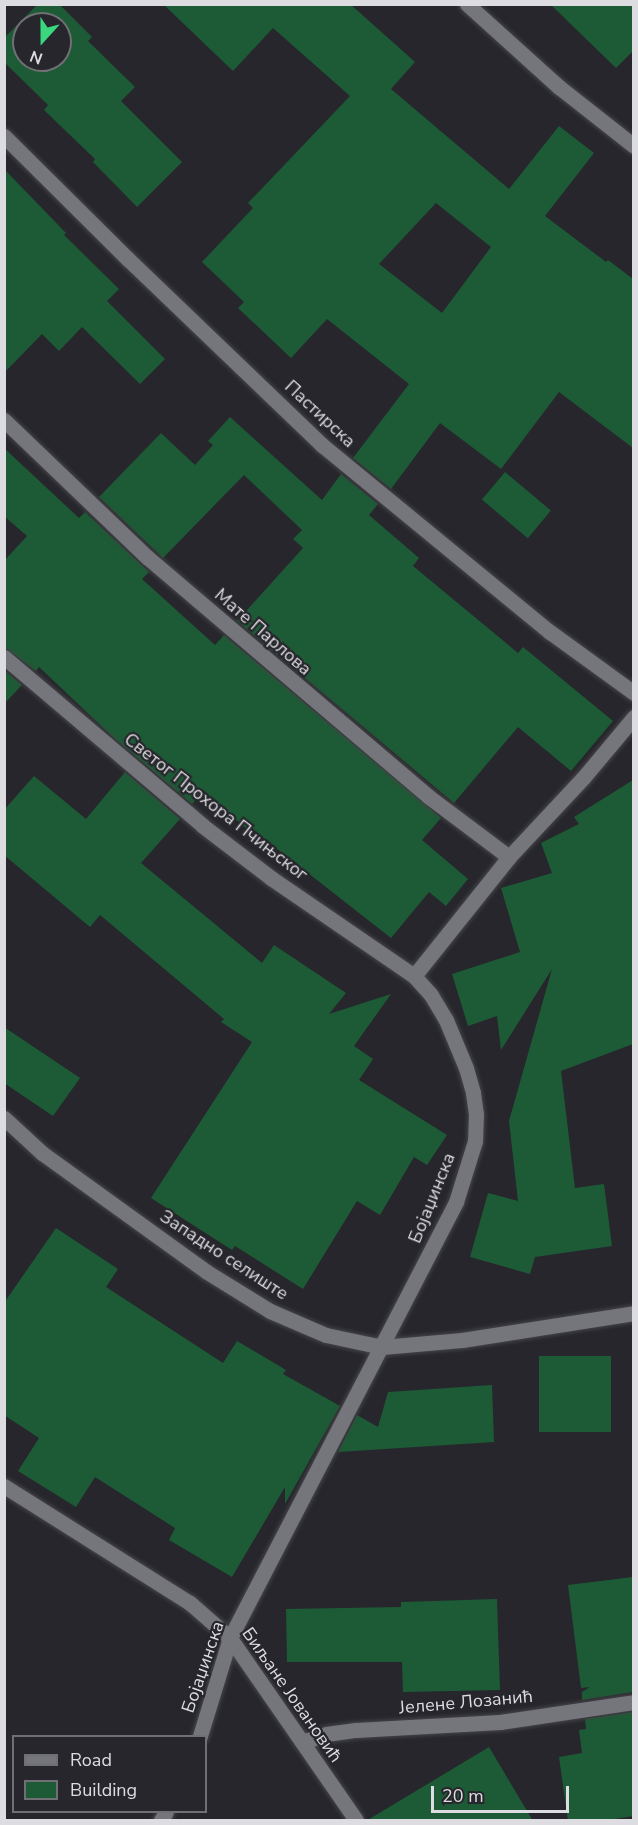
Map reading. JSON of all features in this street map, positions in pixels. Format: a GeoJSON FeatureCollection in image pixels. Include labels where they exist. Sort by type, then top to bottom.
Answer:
{"type":"FeatureCollection","features":[{"type":"Feature","properties":{"kind":"street"},"geometry":{"type":"LineString","coordinates":[[467,4],[559,87],[633,146]]}},
{"type":"Feature","properties":{"kind":"street","name":"Пастирска"},"geometry":{"type":"LineString","coordinates":[[4,136],[322,445],[550,632],[633,693]]}},
{"type":"Feature","properties":{"kind":"street","name":"Мате Парлова"},"geometry":{"type":"LineString","coordinates":[[4,420],[175,581],[429,797],[509,857]]}},
{"type":"Feature","properties":{"kind":"street","name":"Светог Прохора Пчињског"},"geometry":{"type":"LineString","coordinates":[[4,657],[203,826],[271,878],[414,975]]}},
{"type":"Feature","properties":{"kind":"street"},"geometry":{"type":"LineString","coordinates":[[414,975],[509,857],[589,770],[633,717]]}},
{"type":"Feature","properties":{"kind":"street","name":"Бојаџинска"},"geometry":{"type":"LineString","coordinates":[[201,1735],[230,1638],[456,1202],[475,1141],[476,1114],[466,1068],[446,1020],[431,995],[414,975]]}},
{"type":"Feature","properties":{"kind":"street","name":"Западно селиште"},"geometry":{"type":"LineString","coordinates":[[4,1118],[51,1160],[207,1272],[261,1305],[326,1335],[382,1347],[462,1340],[633,1313]]}},
{"type":"Feature","properties":{"kind":"street","name":"Биљане Јовановић"},"geometry":{"type":"LineString","coordinates":[[4,1486],[190,1603],[230,1638],[356,1821]]}},
{"type":"Feature","properties":{"kind":"street","name":"Јелене Лозанић"},"geometry":{"type":"LineString","coordinates":[[302,1742],[326,1734],[356,1730],[500,1722],[633,1702]]}},
{"type":"Feature","properties":{"kind":"building"},"geometry":{"type":"Polygon","coordinates":[[[38,4],[59,4],[67,12],[30,12],[38,4]]]}},
{"type":"Feature","properties":{"kind":"building"},"geometry":{"type":"Polygon","coordinates":[[[163,4],[350,4],[415,62],[391,89],[509,189],[559,126],[594,153],[545,216],[606,262],[608,260],[633,279],[633,448],[559,392],[501,469],[440,423],[391,489],[353,458],[409,384],[327,319],[291,358],[238,308],[244,302],[202,262],[253,208],[248,203],[350,96],[273,28],[233,71],[163,4]],[[436,203],[379,264],[442,313],[491,247],[436,203]]]}},
{"type":"Feature","properties":{"kind":"building"},"geometry":{"type":"Polygon","coordinates":[[[550,4],[633,4],[633,51],[616,68],[550,4]]]}},
{"type":"Feature","properties":{"kind":"building"},"geometry":{"type":"Polygon","coordinates":[[[72,17],[92,37],[88,41],[135,87],[121,101],[182,162],[137,207],[93,162],[95,159],[44,110],[48,105],[14,72],[72,72],[72,17]]]}},
{"type":"Feature","properties":{"kind":"building"},"geometry":{"type":"Polygon","coordinates":[[[12,30],[12,70],[4,62],[4,38],[12,30]]]}},
{"type":"Feature","properties":{"kind":"building"},"geometry":{"type":"Polygon","coordinates":[[[4,169],[66,233],[64,235],[119,289],[107,301],[165,359],[140,384],[82,327],[59,351],[42,334],[4,373],[4,169]]]}},
{"type":"Feature","properties":{"kind":"building"},"geometry":{"type":"Polygon","coordinates":[[[230,417],[322,500],[341,474],[378,504],[369,515],[419,558],[413,566],[518,653],[523,647],[613,721],[571,771],[518,727],[454,803],[237,621],[303,548],[293,539],[302,530],[244,475],[163,558],[99,497],[161,433],[195,465],[213,445],[208,441],[230,417]]]}},
{"type":"Feature","properties":{"kind":"building"},"geometry":{"type":"Polygon","coordinates":[[[4,448],[79,518],[85,512],[149,572],[142,579],[215,645],[224,635],[441,818],[422,840],[468,879],[446,906],[429,892],[391,938],[262,837],[259,840],[204,791],[192,804],[114,738],[39,667],[36,671],[4,647],[4,561],[27,536],[4,516],[4,448]]]}},
{"type":"Feature","properties":{"kind":"building"},"geometry":{"type":"Polygon","coordinates":[[[505,472],[551,511],[528,538],[482,500],[505,472]]]}},
{"type":"Feature","properties":{"kind":"building"},"geometry":{"type":"Polygon","coordinates":[[[4,670],[22,685],[4,704],[4,670]]]}},
{"type":"Feature","properties":{"kind":"building"},"geometry":{"type":"Polygon","coordinates":[[[125,772],[180,819],[141,863],[262,963],[274,945],[346,993],[329,1014],[391,994],[354,1046],[373,1059],[359,1080],[447,1135],[427,1165],[414,1157],[380,1215],[357,1201],[303,1289],[235,1246],[232,1250],[151,1198],[252,1042],[221,1022],[224,1019],[100,915],[90,927],[4,855],[4,810],[34,776],[86,819],[125,772]]]}},
{"type":"Feature","properties":{"kind":"building"},"geometry":{"type":"Polygon","coordinates":[[[633,780],[633,1044],[561,1071],[575,1188],[604,1184],[612,1246],[535,1257],[530,1274],[470,1257],[488,1193],[518,1201],[509,1121],[552,969],[501,1050],[497,1016],[468,1026],[452,974],[520,952],[501,888],[552,873],[541,843],[579,824],[574,817],[633,780]]]}},
{"type":"Feature","properties":{"kind":"building"},"geometry":{"type":"Polygon","coordinates":[[[4,1027],[80,1078],[53,1116],[4,1083],[4,1027]]]}},
{"type":"Feature","properties":{"kind":"building"},"geometry":{"type":"Polygon","coordinates":[[[56,1228],[118,1269],[106,1287],[223,1363],[237,1341],[286,1370],[283,1374],[340,1406],[285,1504],[285,1487],[232,1577],[169,1540],[175,1528],[95,1477],[76,1507],[18,1471],[39,1438],[4,1415],[4,1303],[56,1228]]]}},
{"type":"Feature","properties":{"kind":"building"},"geometry":{"type":"Polygon","coordinates":[[[539,1356],[611,1356],[611,1432],[539,1432],[539,1356]]]}},
{"type":"Feature","properties":{"kind":"building"},"geometry":{"type":"Polygon","coordinates":[[[492,1385],[494,1442],[338,1452],[357,1415],[378,1427],[388,1392],[492,1385]]]}},
{"type":"Feature","properties":{"kind":"building"},"geometry":{"type":"Polygon","coordinates":[[[633,1577],[633,1692],[582,1700],[582,1692],[590,1687],[581,1688],[568,1585],[633,1577]]]}},
{"type":"Feature","properties":{"kind":"building"},"geometry":{"type":"Polygon","coordinates":[[[497,1599],[500,1690],[403,1692],[402,1662],[287,1662],[286,1609],[401,1607],[401,1602],[497,1599]]]}},
{"type":"Feature","properties":{"kind":"building"},"geometry":{"type":"Polygon","coordinates":[[[633,1712],[633,1816],[603,1821],[568,1821],[559,1757],[582,1753],[579,1730],[586,1729],[585,1719],[633,1712]]]}},
{"type":"Feature","properties":{"kind":"building"},"geometry":{"type":"Polygon","coordinates":[[[489,1747],[533,1821],[366,1821],[489,1747]]]}}]}
